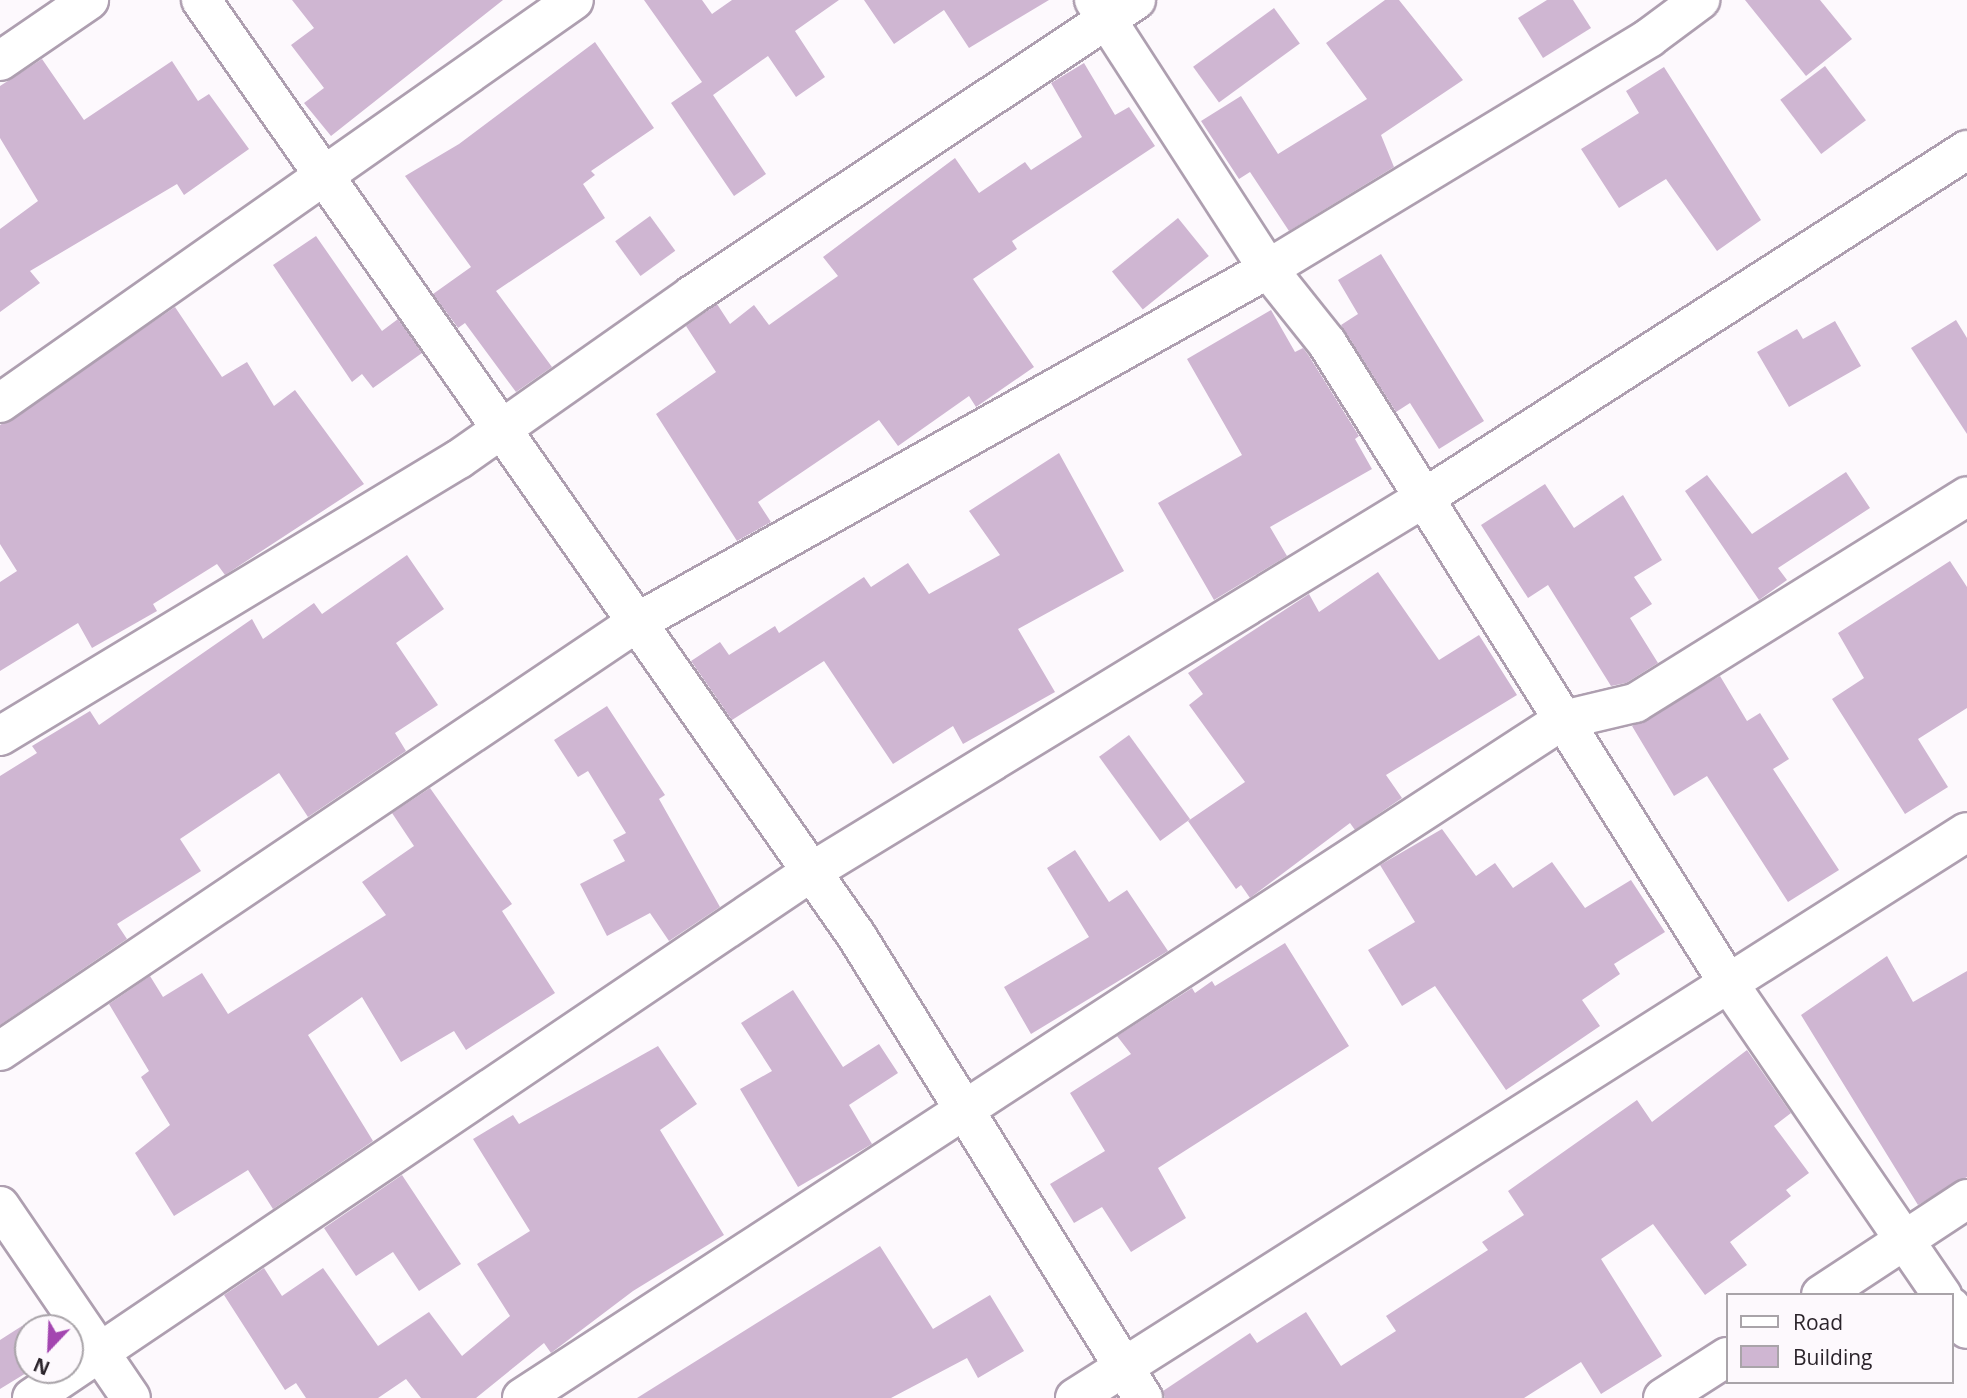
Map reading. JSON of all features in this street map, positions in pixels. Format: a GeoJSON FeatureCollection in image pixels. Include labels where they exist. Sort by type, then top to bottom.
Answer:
{"type":"FeatureCollection","features":[{"type":"Feature","properties":{"kind":"street"},"geometry":{"type":"LineString","coordinates":[[0,61],[89,0]]}},
{"type":"Feature","properties":{"kind":"street"},"geometry":{"type":"LineString","coordinates":[[201,0],[811,872],[962,1107],[1143,1398]]}},
{"type":"Feature","properties":{"kind":"street"},"geometry":{"type":"LineString","coordinates":[[0,402],[325,177],[574,0]]}},
{"type":"Feature","properties":{"kind":"street"},"geometry":{"type":"LineString","coordinates":[[0,1051],[636,623],[1268,269],[1649,38],[1700,0]]}},
{"type":"Feature","properties":{"kind":"street"},"geometry":{"type":"LineString","coordinates":[[0,736],[501,431],[692,295],[1114,8],[1268,269],[1327,343],[1727,981],[1900,1242],[1940,1293]]}},
{"type":"Feature","properties":{"kind":"street"},"geometry":{"type":"LineString","coordinates":[[32,1398],[101,1355],[811,872],[1424,498],[1967,150]]}},
{"type":"Feature","properties":{"kind":"street"},"geometry":{"type":"LineString","coordinates":[[522,1398],[962,1107],[1563,720],[1634,704],[1967,496]]}},
{"type":"Feature","properties":{"kind":"street"},"geometry":{"type":"LineString","coordinates":[[1075,1398],[1727,981],[1967,832]]}},
{"type":"Feature","properties":{"kind":"street"},"geometry":{"type":"LineString","coordinates":[[1824,1293],[1967,1199]]}},
{"type":"Feature","properties":{"kind":"street"},"geometry":{"type":"LineString","coordinates":[[0,1206],[131,1398]]}},
{"type":"Feature","properties":{"kind":"street"},"geometry":{"type":"LineString","coordinates":[[1953,1310],[1967,1329]]}},
{"type":"Feature","properties":{"kind":"street"},"geometry":{"type":"LineString","coordinates":[[1663,1398],[1726,1358]]}},
{"type":"Feature","properties":{"kind":"building"},"geometry":{"type":"Polygon","coordinates":[[[292,0],[503,0],[331,136],[304,103],[324,88],[291,45],[314,28],[292,0]]]}},
{"type":"Feature","properties":{"kind":"building"},"geometry":{"type":"Polygon","coordinates":[[[644,0],[702,0],[712,14],[732,0],[839,0],[795,31],[825,77],[796,97],[768,56],[713,95],[766,174],[734,196],[671,103],[702,82],[644,0]]]}},
{"type":"Feature","properties":{"kind":"building"},"geometry":{"type":"Polygon","coordinates":[[[864,0],[1049,0],[969,48],[944,10],[894,44],[864,0]]]}},
{"type":"Feature","properties":{"kind":"building"},"geometry":{"type":"Polygon","coordinates":[[[1385,0],[1399,0],[1463,80],[1381,135],[1394,167],[1289,231],[1250,172],[1239,179],[1201,121],[1241,96],[1278,154],[1367,99],[1326,43],[1385,0]]]}},
{"type":"Feature","properties":{"kind":"building"},"geometry":{"type":"Polygon","coordinates":[[[1547,0],[1573,0],[1591,28],[1543,58],[1518,18],[1547,0]]]}},
{"type":"Feature","properties":{"kind":"building"},"geometry":{"type":"Polygon","coordinates":[[[1745,0],[1820,0],[1852,39],[1806,76],[1745,0]]]}},
{"type":"Feature","properties":{"kind":"building"},"geometry":{"type":"Polygon","coordinates":[[[1274,8],[1300,44],[1219,102],[1193,67],[1274,8]]]}},
{"type":"Feature","properties":{"kind":"building"},"geometry":{"type":"Polygon","coordinates":[[[595,42],[654,128],[591,171],[595,175],[583,184],[605,218],[496,291],[552,367],[516,392],[465,323],[458,328],[433,294],[471,267],[405,176],[459,144],[595,42]]]}},
{"type":"Feature","properties":{"kind":"building"},"geometry":{"type":"Polygon","coordinates":[[[42,59],[84,120],[172,61],[198,101],[209,94],[249,149],[184,195],[177,184],[30,271],[40,283],[0,312],[0,229],[38,201],[0,138],[0,86],[42,59]]]}},
{"type":"Feature","properties":{"kind":"building"},"geometry":{"type":"Polygon","coordinates":[[[1084,63],[1115,115],[1129,107],[1155,146],[1012,241],[1017,249],[973,279],[1034,367],[976,407],[969,396],[898,446],[879,420],[758,502],[771,522],[737,541],[656,414],[716,372],[686,326],[717,304],[730,324],[754,305],[769,325],[838,276],[823,257],[955,158],[979,193],[1025,162],[1031,170],[1082,137],[1051,83],[1084,63]]]}},
{"type":"Feature","properties":{"kind":"building"},"geometry":{"type":"Polygon","coordinates":[[[1825,66],[1866,120],[1821,154],[1780,100],[1825,66]]]}},
{"type":"Feature","properties":{"kind":"building"},"geometry":{"type":"Polygon","coordinates":[[[1664,67],[1761,220],[1717,251],[1666,179],[1619,208],[1581,149],[1639,113],[1626,91],[1664,67]]]}},
{"type":"Feature","properties":{"kind":"building"},"geometry":{"type":"Polygon","coordinates":[[[650,216],[675,251],[640,276],[615,241],[650,216]]]}},
{"type":"Feature","properties":{"kind":"building"},"geometry":{"type":"Polygon","coordinates":[[[1178,218],[1209,256],[1143,310],[1112,271],[1178,218]]]}},
{"type":"Feature","properties":{"kind":"building"},"geometry":{"type":"Polygon","coordinates":[[[316,236],[382,331],[398,319],[422,353],[373,388],[362,374],[352,382],[273,265],[316,236]]]}},
{"type":"Feature","properties":{"kind":"building"},"geometry":{"type":"Polygon","coordinates":[[[1381,254],[1484,421],[1439,449],[1410,403],[1396,412],[1341,325],[1358,314],[1338,280],[1381,254]]]}},
{"type":"Feature","properties":{"kind":"building"},"geometry":{"type":"Polygon","coordinates":[[[175,307],[222,377],[247,362],[274,406],[295,390],[364,484],[225,575],[217,564],[153,604],[157,611],[92,648],[78,623],[0,671],[0,582],[17,571],[0,544],[0,425],[175,307]]]}},
{"type":"Feature","properties":{"kind":"building"},"geometry":{"type":"Polygon","coordinates":[[[1271,310],[1295,352],[1303,348],[1309,356],[1359,436],[1355,439],[1372,469],[1270,527],[1287,556],[1214,600],[1158,503],[1242,455],[1187,359],[1271,310]]]}},
{"type":"Feature","properties":{"kind":"building"},"geometry":{"type":"Polygon","coordinates":[[[1956,320],[1967,338],[1967,434],[1911,348],[1956,320]]]}},
{"type":"Feature","properties":{"kind":"building"},"geometry":{"type":"Polygon","coordinates":[[[1835,321],[1861,366],[1789,407],[1757,352],[1797,329],[1803,339],[1835,321]]]}},
{"type":"Feature","properties":{"kind":"building"},"geometry":{"type":"Polygon","coordinates":[[[1059,453],[1124,571],[1018,629],[1055,692],[963,744],[953,726],[893,764],[824,661],[732,720],[691,661],[720,642],[729,655],[775,626],[779,633],[864,577],[871,587],[908,563],[929,594],[1000,555],[969,511],[1059,453]]]}},
{"type":"Feature","properties":{"kind":"building"},"geometry":{"type":"Polygon","coordinates":[[[1846,472],[1870,508],[1778,568],[1787,580],[1759,600],[1685,491],[1707,475],[1752,534],[1846,472]]]}},
{"type":"Feature","properties":{"kind":"building"},"geometry":{"type":"Polygon","coordinates":[[[1545,484],[1574,528],[1623,495],[1662,560],[1634,577],[1652,604],[1630,618],[1658,663],[1626,683],[1611,686],[1548,585],[1528,598],[1481,525],[1545,484]]]}},
{"type":"Feature","properties":{"kind":"building"},"geometry":{"type":"Polygon","coordinates":[[[407,555],[444,609],[396,643],[438,705],[395,733],[406,751],[308,817],[279,773],[180,839],[201,871],[117,924],[127,939],[0,1025],[0,776],[37,753],[32,746],[90,711],[99,725],[252,619],[263,639],[314,603],[322,614],[407,555]]]}},
{"type":"Feature","properties":{"kind":"building"},"geometry":{"type":"Polygon","coordinates":[[[1950,561],[1967,587],[1967,708],[1918,739],[1948,787],[1905,814],[1832,699],[1864,678],[1838,633],[1950,561]]]}},
{"type":"Feature","properties":{"kind":"building"},"geometry":{"type":"Polygon","coordinates":[[[1378,572],[1439,660],[1479,635],[1517,695],[1386,775],[1402,798],[1355,830],[1350,823],[1250,898],[1241,885],[1236,889],[1188,821],[1245,782],[1189,705],[1203,694],[1188,673],[1309,594],[1319,612],[1378,572]]]}},
{"type":"Feature","properties":{"kind":"building"},"geometry":{"type":"Polygon","coordinates":[[[1720,676],[1747,721],[1760,713],[1789,759],[1773,769],[1839,870],[1788,902],[1707,776],[1674,796],[1632,726],[1720,676]]]}},
{"type":"Feature","properties":{"kind":"building"},"geometry":{"type":"Polygon","coordinates":[[[607,706],[665,795],[659,799],[720,907],[669,941],[650,913],[607,936],[580,884],[625,861],[613,840],[626,833],[588,771],[578,777],[554,740],[607,706]]]}},
{"type":"Feature","properties":{"kind":"building"},"geometry":{"type":"Polygon","coordinates":[[[1129,735],[1190,819],[1160,841],[1099,757],[1129,735]]]}},
{"type":"Feature","properties":{"kind":"building"},"geometry":{"type":"Polygon","coordinates":[[[430,788],[512,904],[502,911],[555,993],[466,1050],[454,1031],[401,1062],[362,997],[308,1035],[373,1141],[273,1209],[248,1170],[174,1216],[135,1153],[170,1125],[141,1077],[149,1071],[109,1004],[150,976],[163,997],[202,973],[228,1014],[386,915],[362,882],[414,846],[392,813],[430,788]]]}},
{"type":"Feature","properties":{"kind":"building"},"geometry":{"type":"Polygon","coordinates":[[[1442,829],[1476,876],[1495,863],[1513,888],[1552,862],[1585,908],[1631,880],[1665,932],[1614,964],[1620,974],[1582,1000],[1600,1026],[1506,1090],[1435,986],[1402,1006],[1368,950],[1415,922],[1380,865],[1442,829]]]}},
{"type":"Feature","properties":{"kind":"building"},"geometry":{"type":"Polygon","coordinates":[[[1075,850],[1109,902],[1127,890],[1168,951],[1031,1034],[1004,987],[1089,937],[1047,868],[1075,850]]]}},
{"type":"Feature","properties":{"kind":"building"},"geometry":{"type":"Polygon","coordinates":[[[1285,943],[1349,1046],[1158,1168],[1186,1218],[1131,1252],[1102,1207],[1074,1223],[1050,1184],[1105,1151],[1070,1093],[1131,1054],[1117,1036],[1192,988],[1195,993],[1212,981],[1215,986],[1285,943]]]}},
{"type":"Feature","properties":{"kind":"building"},"geometry":{"type":"Polygon","coordinates":[[[1887,956],[1913,1002],[1967,971],[1967,1177],[1918,1205],[1801,1015],[1887,956]]]}},
{"type":"Feature","properties":{"kind":"building"},"geometry":{"type":"Polygon","coordinates":[[[793,990],[843,1067],[879,1044],[898,1073],[849,1105],[872,1144],[798,1187],[740,1089],[772,1071],[741,1023],[793,990]]]}},
{"type":"Feature","properties":{"kind":"building"},"geometry":{"type":"Polygon","coordinates":[[[658,1046],[697,1104],[660,1130],[724,1235],[633,1291],[551,1353],[544,1343],[476,1398],[421,1398],[406,1379],[378,1398],[306,1398],[296,1383],[285,1390],[224,1295],[264,1268],[282,1296],[323,1268],[378,1346],[429,1312],[462,1356],[510,1316],[477,1264],[530,1231],[473,1139],[513,1115],[519,1124],[658,1046]]]}},
{"type":"Feature","properties":{"kind":"building"},"geometry":{"type":"Polygon","coordinates":[[[1747,1050],[1791,1113],[1774,1126],[1809,1173],[1786,1190],[1791,1196],[1730,1242],[1747,1265],[1705,1295],[1653,1224],[1601,1259],[1662,1356],[1601,1394],[1581,1362],[1524,1398],[1165,1398],[1163,1391],[1250,1333],[1257,1343],[1306,1312],[1341,1366],[1396,1331],[1386,1316],[1488,1250],[1482,1242],[1524,1215],[1508,1191],[1637,1100],[1652,1122],[1747,1050]]]}},
{"type":"Feature","properties":{"kind":"building"},"geometry":{"type":"Polygon","coordinates":[[[402,1175],[461,1264],[419,1291],[393,1252],[356,1276],[324,1228],[402,1175]]]}},
{"type":"Feature","properties":{"kind":"building"},"geometry":{"type":"Polygon","coordinates":[[[880,1246],[933,1329],[990,1295],[1024,1351],[978,1378],[967,1358],[891,1398],[637,1398],[880,1246]]]}},
{"type":"Feature","properties":{"kind":"building"},"geometry":{"type":"Polygon","coordinates":[[[14,1331],[14,1380],[0,1389],[0,1340],[14,1331]]]}}]}
